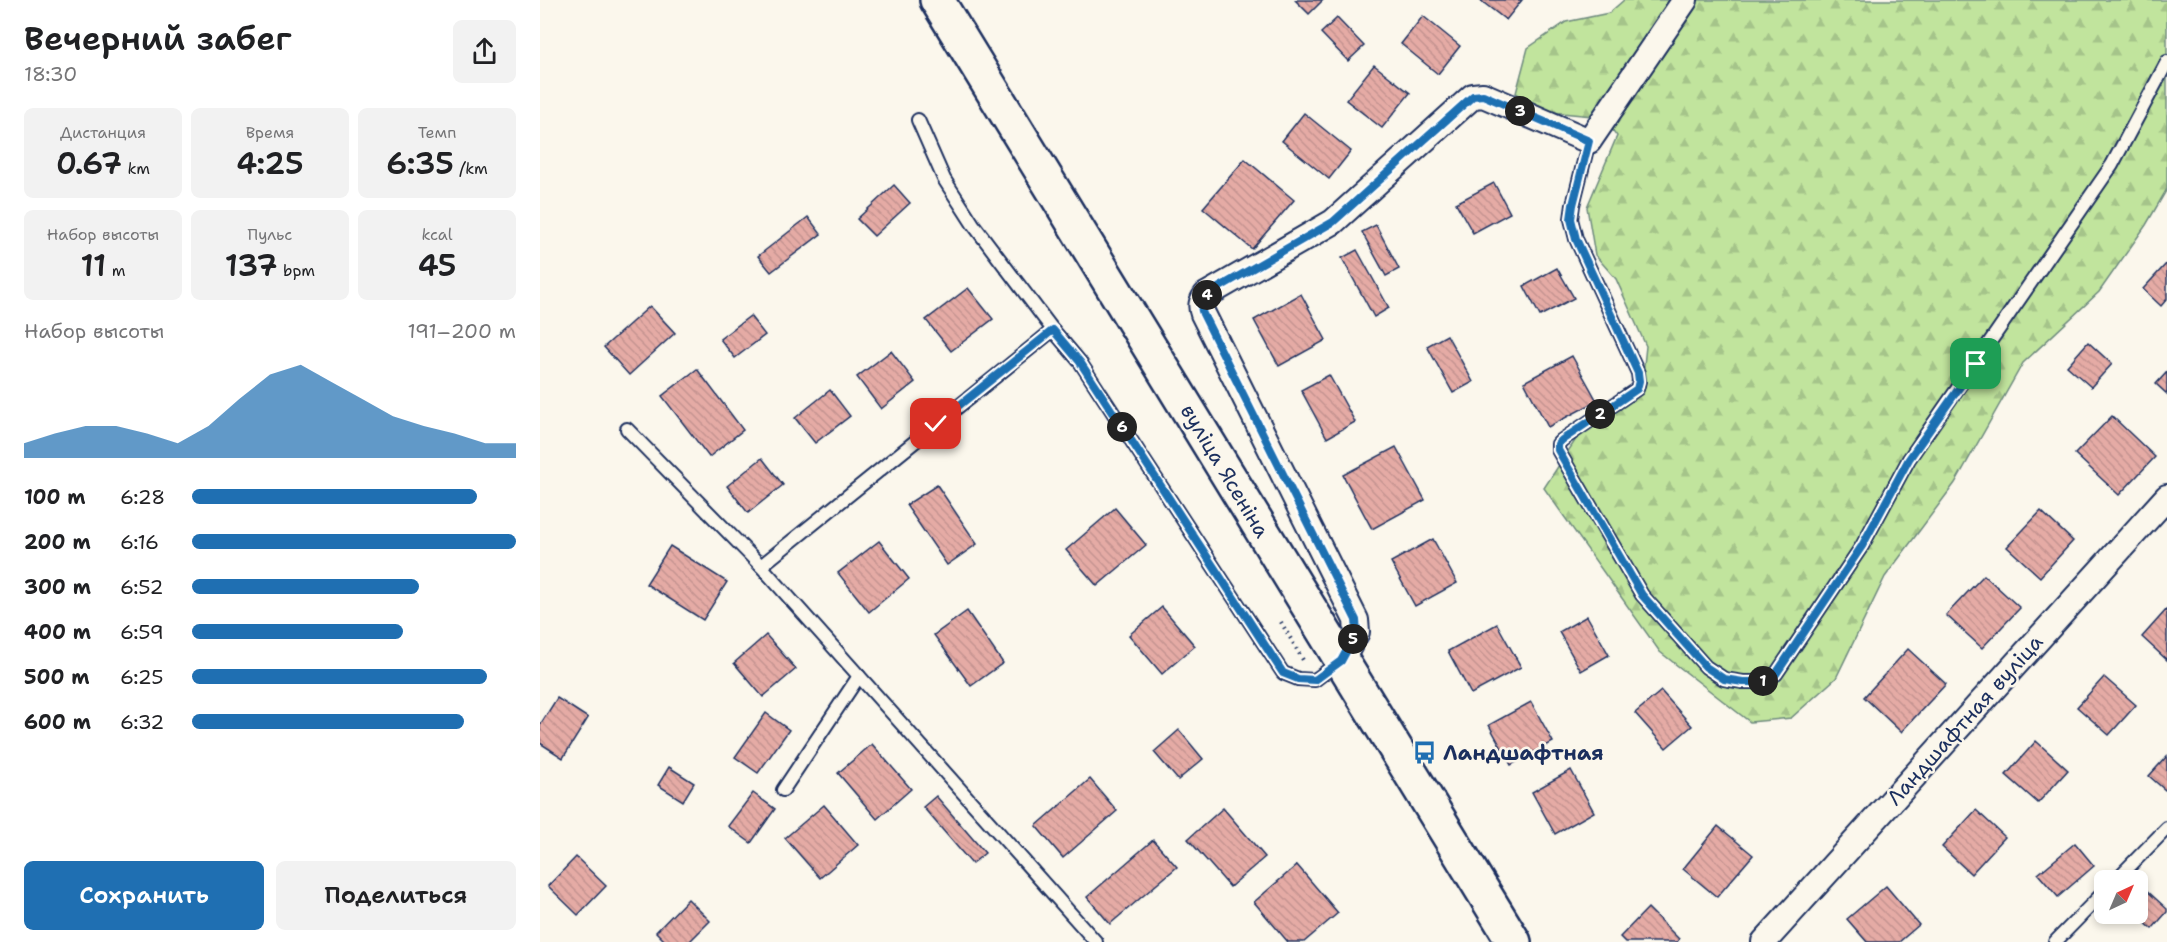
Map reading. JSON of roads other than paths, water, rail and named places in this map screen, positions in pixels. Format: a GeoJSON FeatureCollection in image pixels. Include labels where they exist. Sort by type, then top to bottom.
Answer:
{"type":"FeatureCollection","features":[{"type":"Feature","properties":{"kind":"street","name":"вуліца Ясеніна"},"geometry":{"type":"LineString","coordinates":[[937,0],[1514,942]]}},
{"type":"Feature","properties":{"kind":"street"},"geometry":{"type":"LineString","coordinates":[[1341,661],[1357,632],[1356,620],[1203,314],[1200,307],[1201,302],[1206,295],[1333,222],[1473,96],[1483,95],[1589,141],[1685,0]]}},
{"type":"Feature","properties":{"kind":"street","name":"Ландшафтная вуліца"},"geometry":{"type":"LineString","coordinates":[[1764,942],[2167,498]]}},
{"type":"Feature","properties":{"kind":"lane"},"geometry":{"type":"LineString","coordinates":[[1589,141],[1571,219],[1576,239],[1638,373],[1639,381],[1637,389],[1562,440],[1558,444],[1558,450],[1642,595],[1706,667],[1724,679],[1761,682],[1776,674],[1862,546],[1909,459],[2112,165],[2167,62]]}},
{"type":"Feature","properties":{"kind":"lane"},"geometry":{"type":"LineString","coordinates":[[918,120],[944,179],[967,215],[1053,330],[1080,362],[1283,673],[1298,679],[1315,680],[1341,661]]}},
{"type":"Feature","properties":{"kind":"lane"},"geometry":{"type":"LineString","coordinates":[[761,566],[1053,330]]}},
{"type":"Feature","properties":{"kind":"lane"},"geometry":{"type":"LineString","coordinates":[[627,429],[761,566],[1096,942]]}},
{"type":"Feature","properties":{"kind":"lane"},"geometry":{"type":"LineString","coordinates":[[783,790],[859,676]]}},
{"type":"Feature","properties":{"kind":"lane"},"geometry":{"type":"LineString","coordinates":[[2126,870],[2167,828]]}},
{"type":"Feature","properties":{"kind":"lane"},"geometry":{"type":"LineString","coordinates":[[2055,942],[2094,902]]}},
{"type":"Feature","properties":{"kind":"place","name":"Ландшафтная"},"geometry":{"type":"Point","coordinates":[1425,753]}}]}
